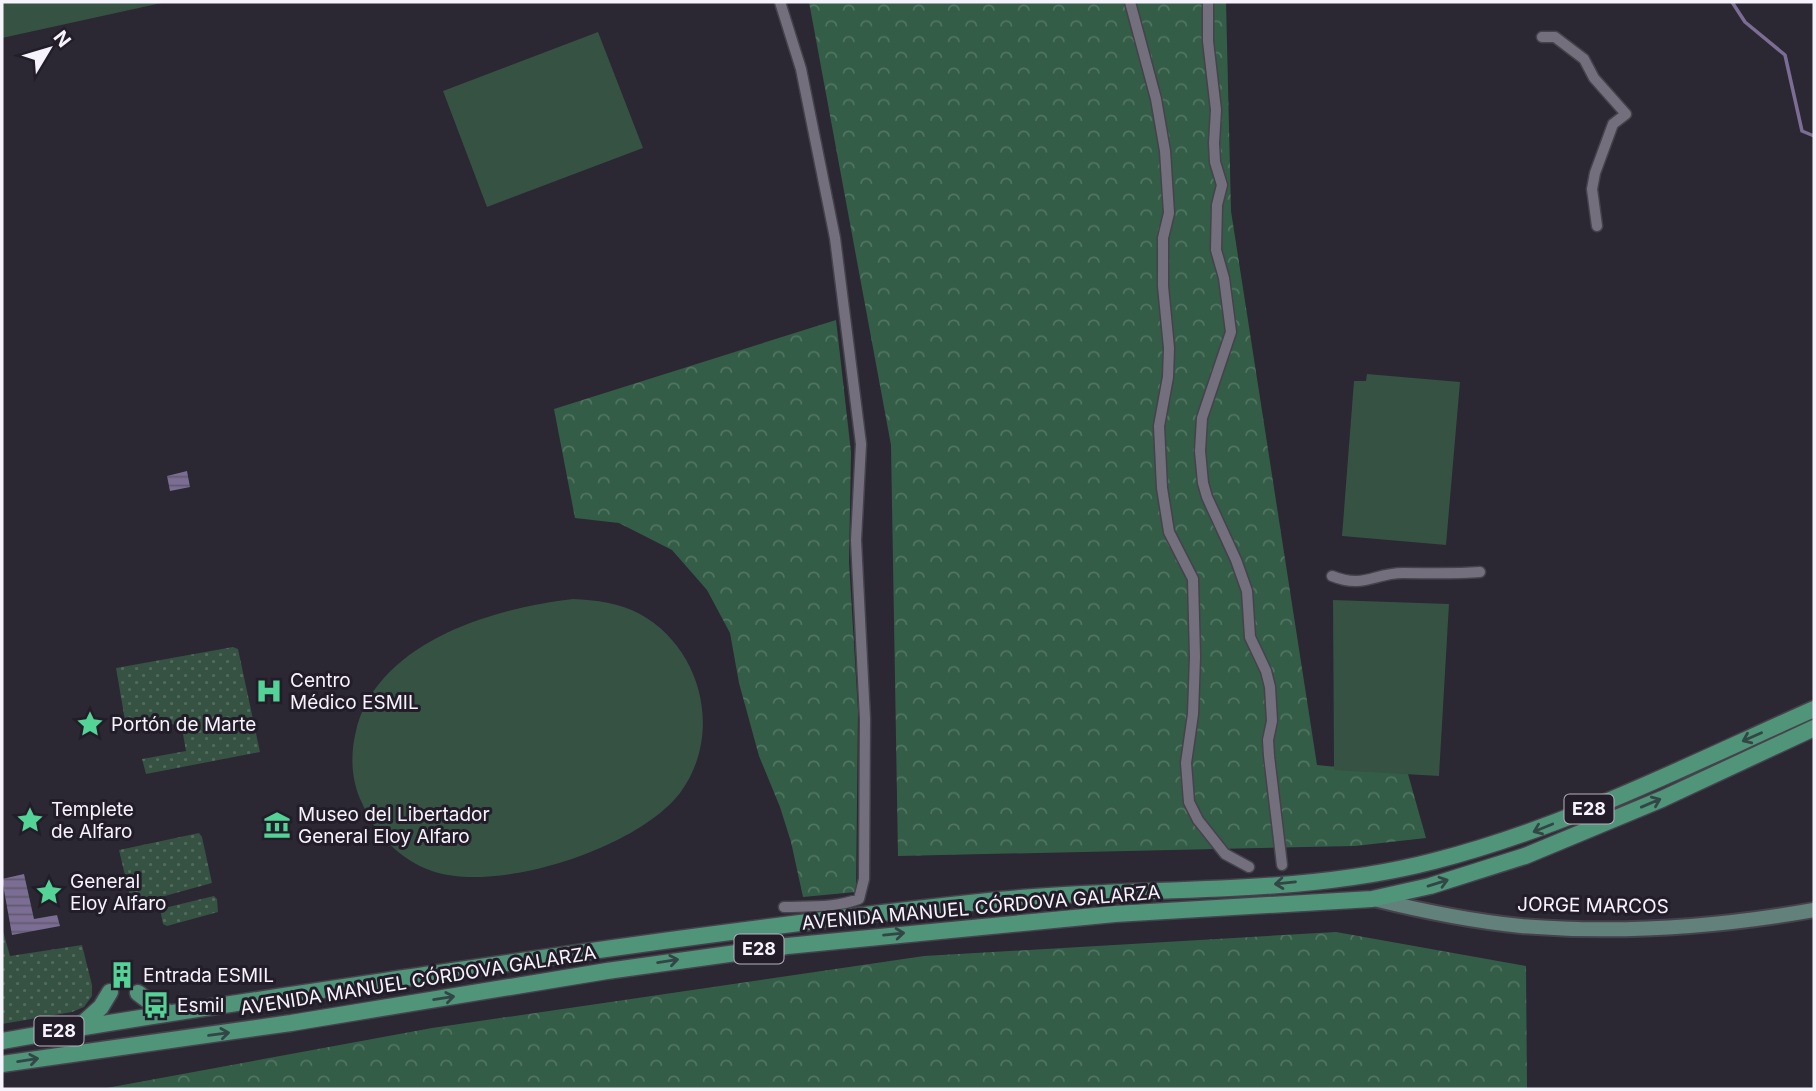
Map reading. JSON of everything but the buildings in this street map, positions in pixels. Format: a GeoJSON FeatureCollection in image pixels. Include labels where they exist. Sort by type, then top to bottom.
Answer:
{"type":"FeatureCollection","features":[{"type":"Feature","properties":{"kind":"main road","name":"AVENIDA MANUEL CÓRDOVA GALARZA"},"geometry":{"type":"LineString","coordinates":[[2,1041],[78,1027],[590,951],[1003,899],[1255,887],[1353,876],[1430,863],[1522,836],[1611,800],[1814,709]]}},
{"type":"Feature","properties":{"kind":"main road","name":"AVENIDA MANUEL CÓRDOVA GALARZA"},"geometry":{"type":"LineString","coordinates":[[2,1064],[278,1025],[607,971],[787,946],[1115,914],[1372,899],[1430,886],[1525,856],[1662,799],[1814,728]]}},
{"type":"Feature","properties":{"kind":"main road","name":"JORGE MARCOS"},"geometry":{"type":"LineString","coordinates":[[1372,899],[1432,913],[1521,926],[1629,929],[1750,921],[1814,911]]}},
{"type":"Feature","properties":{"kind":"main road"},"geometry":{"type":"LineString","coordinates":[[78,1027],[101,1007],[110,992]]}},
{"type":"Feature","properties":{"kind":"main road"},"geometry":{"type":"LineString","coordinates":[[138,993],[159,1010],[170,1013]]}},
{"type":"Feature","properties":{"kind":"street"},"geometry":{"type":"LineString","coordinates":[[780,2],[801,69],[835,238],[855,384],[861,444],[856,540],[865,719],[864,879],[859,899],[816,908],[784,908]]}},
{"type":"Feature","properties":{"kind":"street"},"geometry":{"type":"LineString","coordinates":[[1130,2],[1156,99],[1165,151],[1169,214],[1163,238],[1163,286],[1169,348],[1168,377],[1159,426],[1162,488],[1169,532],[1193,579],[1194,715],[1186,763],[1189,802],[1198,820],[1225,854],[1249,867]]}},
{"type":"Feature","properties":{"kind":"street"},"geometry":{"type":"LineString","coordinates":[[1208,2],[1208,41],[1216,110],[1215,162],[1222,185],[1217,205],[1216,250],[1231,332],[1202,418],[1200,436],[1203,483],[1247,591],[1250,637],[1266,671],[1270,687],[1272,720],[1268,740],[1269,756],[1282,865]]}},
{"type":"Feature","properties":{"kind":"street"},"geometry":{"type":"LineString","coordinates":[[1542,37],[1555,37],[1584,59],[1594,78],[1626,114],[1613,124],[1601,150],[1595,173],[1592,189],[1597,226]]}},
{"type":"Feature","properties":{"kind":"street"},"geometry":{"type":"LineString","coordinates":[[1332,576],[1346,581],[1373,580],[1399,573],[1445,575],[1480,572]]}},
{"type":"Feature","properties":{"kind":"green space"},"geometry":{"type":"Polygon","coordinates":[[[2,2],[166,2],[2,38],[2,2]]]}},
{"type":"Feature","properties":{"kind":"green space"},"geometry":{"type":"Polygon","coordinates":[[[809,2],[1226,2],[1231,211],[1317,765],[1408,774],[1426,838],[1355,846],[898,856],[891,445],[809,2]]]}},
{"type":"Feature","properties":{"kind":"green space"},"geometry":{"type":"Polygon","coordinates":[[[598,32],[643,148],[487,207],[443,91],[598,32]]]}},
{"type":"Feature","properties":{"kind":"green space"},"geometry":{"type":"Polygon","coordinates":[[[836,320],[851,452],[849,562],[858,711],[856,892],[803,897],[791,842],[759,756],[739,683],[730,633],[707,590],[672,550],[619,523],[575,518],[554,409],[836,320]]]}},
{"type":"Feature","properties":{"kind":"green space"},"geometry":{"type":"Polygon","coordinates":[[[1367,374],[1460,382],[1446,545],[1342,536],[1354,381],[1366,381],[1367,374]]]}},
{"type":"Feature","properties":{"kind":"green space"},"geometry":{"type":"Polygon","coordinates":[[[573,599],[608,603],[640,614],[662,629],[679,649],[692,671],[700,695],[703,720],[701,745],[693,770],[680,793],[660,813],[633,832],[565,861],[528,871],[460,877],[432,871],[409,860],[381,835],[367,814],[356,786],[352,759],[354,740],[368,700],[388,674],[413,652],[443,635],[475,621],[509,611],[573,599]]]}},
{"type":"Feature","properties":{"kind":"green space"},"geometry":{"type":"Polygon","coordinates":[[[1333,600],[1449,604],[1439,776],[1334,770],[1333,600]]]}},
{"type":"Feature","properties":{"kind":"green space"},"geometry":{"type":"Polygon","coordinates":[[[233,647],[238,649],[260,752],[146,774],[142,759],[186,751],[181,723],[127,732],[116,668],[233,647]]]}},
{"type":"Feature","properties":{"kind":"green space"},"geometry":{"type":"Polygon","coordinates":[[[199,833],[212,883],[132,905],[119,850],[199,833]]]}},
{"type":"Feature","properties":{"kind":"green space"},"geometry":{"type":"Polygon","coordinates":[[[214,896],[217,899],[218,912],[167,926],[163,924],[160,909],[214,896]]]}},
{"type":"Feature","properties":{"kind":"green space"},"geometry":{"type":"Polygon","coordinates":[[[2,927],[10,956],[82,945],[92,985],[92,996],[84,1007],[72,1012],[2,1024],[2,927]]]}},
{"type":"Feature","properties":{"kind":"green space"},"geometry":{"type":"Polygon","coordinates":[[[1336,932],[1526,966],[1527,1089],[101,1089],[432,1028],[924,956],[1336,932]]]}},
{"type":"Feature","properties":{"kind":"shaded area"},"geometry":{"type":"Polygon","coordinates":[[[187,471],[190,487],[170,491],[167,476],[187,471]]]}},
{"type":"Feature","properties":{"kind":"shaded area"},"geometry":{"type":"Polygon","coordinates":[[[24,874],[34,919],[57,915],[60,926],[12,935],[2,879],[24,874]]]}},
{"type":"Feature","properties":{"kind":"waterway"},"geometry":{"type":"LineString","coordinates":[[1732,2],[1745,22],[1785,55],[1802,131],[1814,136]]}},
{"type":"Feature","properties":{"kind":"place","name":"Centro Médico ESMIL"},"geometry":{"type":"Point","coordinates":[269,691]}},
{"type":"Feature","properties":{"kind":"place","name":"Portón de Marte"},"geometry":{"type":"Point","coordinates":[90,724]}},
{"type":"Feature","properties":{"kind":"place","name":"Templete de Alfaro"},"geometry":{"type":"Point","coordinates":[30,820]}},
{"type":"Feature","properties":{"kind":"place","name":"Museo del Libertador General Eloy Alfaro"},"geometry":{"type":"Point","coordinates":[277,825]}},
{"type":"Feature","properties":{"kind":"place","name":"General Eloy Alfaro"},"geometry":{"type":"Point","coordinates":[49,892]}},
{"type":"Feature","properties":{"kind":"place","name":"Entrada ESMIL"},"geometry":{"type":"Point","coordinates":[122,975]}},
{"type":"Feature","properties":{"kind":"place","name":"Esmil"},"geometry":{"type":"Point","coordinates":[156,1005]}}]}
